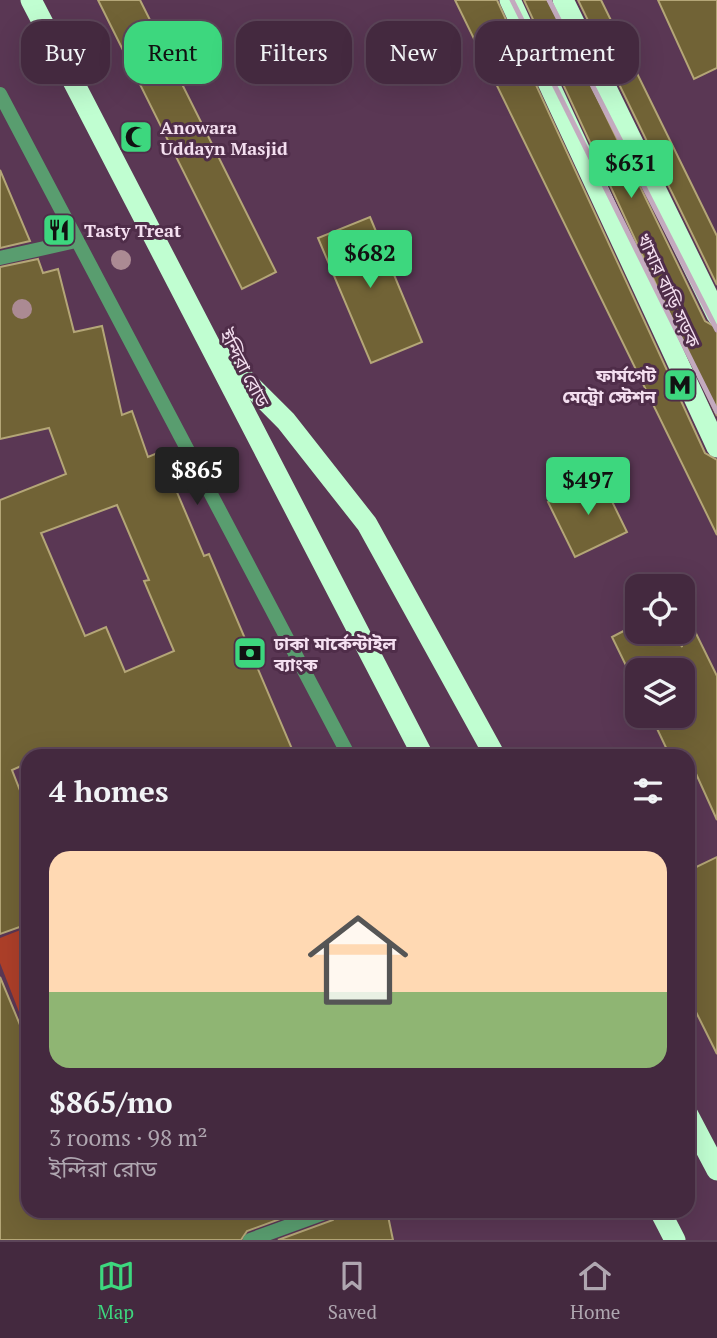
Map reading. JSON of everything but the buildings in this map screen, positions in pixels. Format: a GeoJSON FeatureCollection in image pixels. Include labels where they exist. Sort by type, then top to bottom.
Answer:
{"type":"FeatureCollection","features":[{"type":"Feature","properties":{"kind":"highway","name":"ইন্দিরা রোড"},"geometry":{"type":"LineString","coordinates":[[31,0],[205,341],[419,749]]}},
{"type":"Feature","properties":{"kind":"highway","name":"খামার বাড়ি সড়ক"},"geometry":{"type":"LineString","coordinates":[[510,0],[717,447]]}},
{"type":"Feature","properties":{"kind":"highway"},"geometry":{"type":"LineString","coordinates":[[563,0],[717,315]]}},
{"type":"Feature","properties":{"kind":"highway"},"geometry":{"type":"LineString","coordinates":[[205,341],[286,421],[367,524],[491,749]]}},
{"type":"Feature","properties":{"kind":"highway"},"geometry":{"type":"LineString","coordinates":[[695,1128],[717,1170]]}},
{"type":"Feature","properties":{"kind":"highway"},"geometry":{"type":"LineString","coordinates":[[664,1218],[675,1240]]}},
{"type":"Feature","properties":{"kind":"street"},"geometry":{"type":"LineString","coordinates":[[0,94],[75,241],[345,749]]}},
{"type":"Feature","properties":{"kind":"street"},"geometry":{"type":"LineString","coordinates":[[0,258],[75,241]]}},
{"type":"Feature","properties":{"kind":"street"},"geometry":{"type":"LineString","coordinates":[[250,1240],[311,1218]]}},
{"type":"Feature","properties":{"kind":"shaded area"},"geometry":{"type":"Polygon","coordinates":[[[21,930],[21,1017],[0,963],[0,938],[21,930]]]}},
{"type":"Feature","properties":{"kind":"railway"},"geometry":{"type":"LineString","coordinates":[[512,0],[717,412]]}},
{"type":"Feature","properties":{"kind":"railway"},"geometry":{"type":"LineString","coordinates":[[549,0],[717,330]]}},
{"type":"Feature","properties":{"kind":"place","name":"Anowara Uddayn Masjid"},"geometry":{"type":"Point","coordinates":[136,137]}},
{"type":"Feature","properties":{"kind":"place","name":"Tasty Treat"},"geometry":{"type":"Point","coordinates":[59,230]}},
{"type":"Feature","properties":{"kind":"place","name":"ফার্মগেট মেট্রো স্টেশন"},"geometry":{"type":"Point","coordinates":[680,385]}},
{"type":"Feature","properties":{"kind":"place","name":"ঢাকা মার্কেন্টাইল ব্যাংক"},"geometry":{"type":"Point","coordinates":[250,653]}}]}
